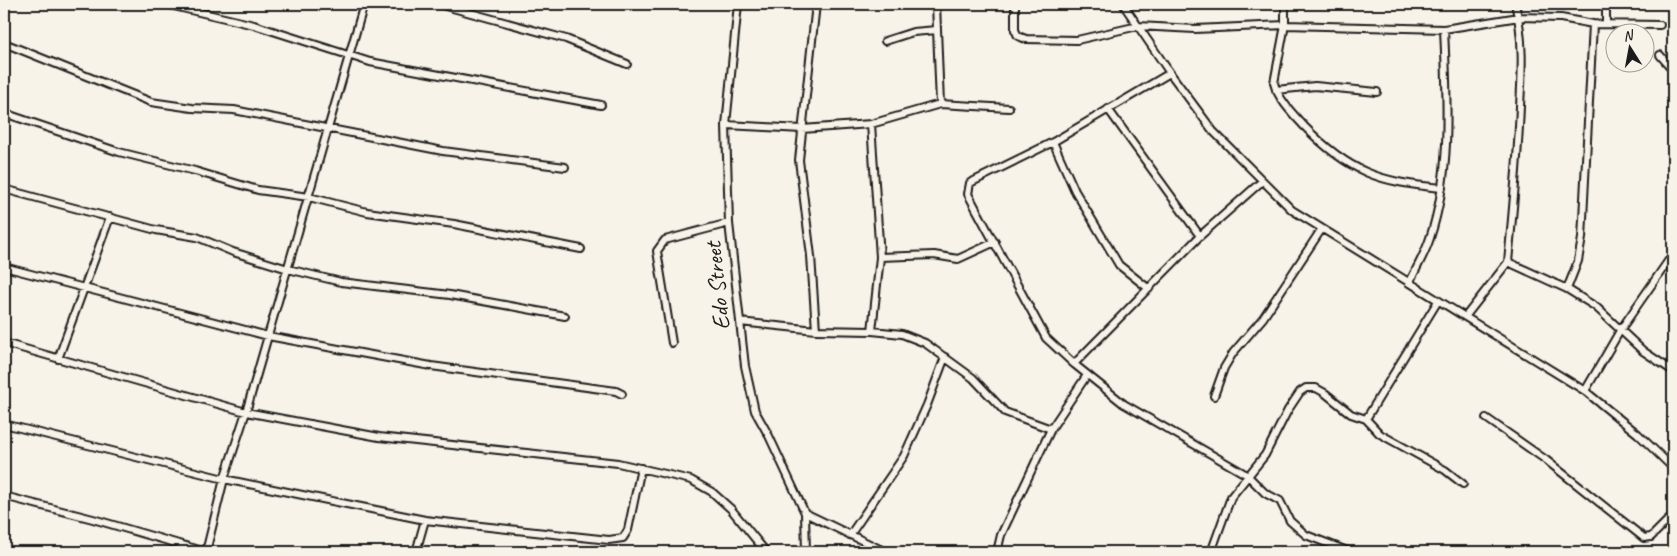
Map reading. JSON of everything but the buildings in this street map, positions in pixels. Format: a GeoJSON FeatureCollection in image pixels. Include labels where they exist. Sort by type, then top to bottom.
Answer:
{"type":"FeatureCollection","features":[{"type":"Feature","properties":{"kind":"street"},"geometry":{"type":"LineString","coordinates":[[4,8],[5,4]]}},
{"type":"Feature","properties":{"kind":"street"},"geometry":{"type":"LineString","coordinates":[[165,4],[254,25],[370,62],[458,80],[602,105]]}},
{"type":"Feature","properties":{"kind":"street"},"geometry":{"type":"LineString","coordinates":[[4,496],[93,519],[206,552],[224,479],[246,412],[364,4]]}},
{"type":"Feature","properties":{"kind":"street"},"geometry":{"type":"LineString","coordinates":[[438,4],[566,39],[627,64]]}},
{"type":"Feature","properties":{"kind":"street","name":"Edo Street"},"geometry":{"type":"LineString","coordinates":[[738,4],[726,125],[729,223],[740,322],[752,405],[805,513],[806,552]]}},
{"type":"Feature","properties":{"kind":"street"},"geometry":{"type":"LineString","coordinates":[[816,4],[799,160],[816,330]]}},
{"type":"Feature","properties":{"kind":"street"},"geometry":{"type":"LineString","coordinates":[[936,4],[940,104]]}},
{"type":"Feature","properties":{"kind":"street"},"geometry":{"type":"LineString","coordinates":[[1015,4],[1015,30],[1018,36],[1026,39],[1077,40],[1138,26],[1196,29],[1285,25],[1444,29],[1519,17],[1562,18],[1593,24],[1604,24]]}},
{"type":"Feature","properties":{"kind":"street"},"geometry":{"type":"LineString","coordinates":[[1123,4],[1212,131],[1261,182],[1292,210],[1321,230],[1585,391],[1613,412],[1673,468]]}},
{"type":"Feature","properties":{"kind":"street"},"geometry":{"type":"LineString","coordinates":[[1285,4],[1285,25],[1274,83],[1276,90],[1297,118],[1341,160],[1354,168],[1403,184],[1442,188]]}},
{"type":"Feature","properties":{"kind":"street"},"geometry":{"type":"LineString","coordinates":[[1465,317],[1508,262],[1518,152],[1522,76],[1519,17],[1515,4]]}},
{"type":"Feature","properties":{"kind":"street"},"geometry":{"type":"LineString","coordinates":[[1606,4],[1606,22]]}},
{"type":"Feature","properties":{"kind":"street"},"geometry":{"type":"LineString","coordinates":[[1567,289],[1578,261],[1582,238],[1593,24]]}},
{"type":"Feature","properties":{"kind":"street"},"geometry":{"type":"LineString","coordinates":[[1654,25],[1660,25]]}},
{"type":"Feature","properties":{"kind":"street"},"geometry":{"type":"LineString","coordinates":[[1409,284],[1430,239],[1442,188],[1447,108],[1444,29]]}},
{"type":"Feature","properties":{"kind":"street"},"geometry":{"type":"LineString","coordinates":[[885,41],[913,32],[937,30]]}},
{"type":"Feature","properties":{"kind":"street"},"geometry":{"type":"LineString","coordinates":[[4,43],[151,102],[192,108],[234,110],[443,151],[542,162],[565,167]]}},
{"type":"Feature","properties":{"kind":"street"},"geometry":{"type":"LineString","coordinates":[[1660,55],[1673,70]]}},
{"type":"Feature","properties":{"kind":"street"},"geometry":{"type":"LineString","coordinates":[[1170,73],[1053,142],[970,183],[968,194],[995,242],[1035,322],[1046,338],[1074,364],[1124,404],[1247,475],[1264,493],[1280,501],[1290,520],[1306,535],[1350,552]]}},
{"type":"Feature","properties":{"kind":"street"},"geometry":{"type":"LineString","coordinates":[[1276,90],[1315,86],[1376,92]]}},
{"type":"Feature","properties":{"kind":"street"},"geometry":{"type":"LineString","coordinates":[[726,125],[802,129],[871,124],[940,104],[1009,108]]}},
{"type":"Feature","properties":{"kind":"street"},"geometry":{"type":"LineString","coordinates":[[1108,109],[1200,236]]}},
{"type":"Feature","properties":{"kind":"street"},"geometry":{"type":"LineString","coordinates":[[4,113],[119,152],[195,171],[258,190],[309,197],[367,212],[454,224],[581,249]]}},
{"type":"Feature","properties":{"kind":"street"},"geometry":{"type":"LineString","coordinates":[[871,124],[880,257],[872,330]]}},
{"type":"Feature","properties":{"kind":"street"},"geometry":{"type":"LineString","coordinates":[[1053,142],[1075,191],[1120,265],[1149,289]]}},
{"type":"Feature","properties":{"kind":"street"},"geometry":{"type":"LineString","coordinates":[[1074,364],[1200,236],[1261,182]]}},
{"type":"Feature","properties":{"kind":"street"},"geometry":{"type":"LineString","coordinates":[[4,189],[156,230],[197,237],[233,252],[288,269],[341,282],[450,295],[565,316]]}},
{"type":"Feature","properties":{"kind":"street"},"geometry":{"type":"LineString","coordinates":[[58,359],[110,217]]}},
{"type":"Feature","properties":{"kind":"street"},"geometry":{"type":"LineString","coordinates":[[672,343],[656,251],[665,240],[729,223]]}},
{"type":"Feature","properties":{"kind":"street"},"geometry":{"type":"LineString","coordinates":[[1214,396],[1224,368],[1233,353],[1263,318],[1321,230]]}},
{"type":"Feature","properties":{"kind":"street"},"geometry":{"type":"LineString","coordinates":[[880,257],[934,255],[958,259],[995,242]]}},
{"type":"Feature","properties":{"kind":"street"},"geometry":{"type":"LineString","coordinates":[[1585,391],[1621,329],[1673,254]]}},
{"type":"Feature","properties":{"kind":"street"},"geometry":{"type":"LineString","coordinates":[[1508,262],[1567,289],[1596,307],[1643,351],[1673,371]]}},
{"type":"Feature","properties":{"kind":"street"},"geometry":{"type":"LineString","coordinates":[[4,267],[268,336],[431,366],[616,391],[622,394]]}},
{"type":"Feature","properties":{"kind":"street"},"geometry":{"type":"LineString","coordinates":[[1366,419],[1438,301]]}},
{"type":"Feature","properties":{"kind":"street"},"geometry":{"type":"LineString","coordinates":[[740,322],[816,330],[872,330],[902,334],[925,342],[973,378],[1005,412],[1051,429]]}},
{"type":"Feature","properties":{"kind":"street"},"geometry":{"type":"LineString","coordinates":[[4,343],[246,412],[379,437],[618,463],[690,480],[712,492],[732,509],[766,552]]}},
{"type":"Feature","properties":{"kind":"street"},"geometry":{"type":"LineString","coordinates":[[850,535],[904,456],[927,405],[945,357]]}},
{"type":"Feature","properties":{"kind":"street"},"geometry":{"type":"LineString","coordinates":[[997,552],[1001,535],[1051,429],[1087,374]]}},
{"type":"Feature","properties":{"kind":"street"},"geometry":{"type":"LineString","coordinates":[[1213,547],[1228,504],[1247,475],[1265,455],[1288,410],[1300,392],[1306,388],[1316,388],[1351,414],[1366,419],[1380,434],[1445,470],[1463,484]]}},
{"type":"Feature","properties":{"kind":"street"},"geometry":{"type":"LineString","coordinates":[[1486,418],[1546,460],[1644,538],[1651,536],[1673,515]]}},
{"type":"Feature","properties":{"kind":"street"},"geometry":{"type":"LineString","coordinates":[[4,424],[224,479],[425,520],[617,540],[623,538],[628,530],[641,468]]}},
{"type":"Feature","properties":{"kind":"street"},"geometry":{"type":"LineString","coordinates":[[805,513],[886,552]]}},
{"type":"Feature","properties":{"kind":"street"},"geometry":{"type":"LineString","coordinates":[[416,552],[425,520]]}}]}
